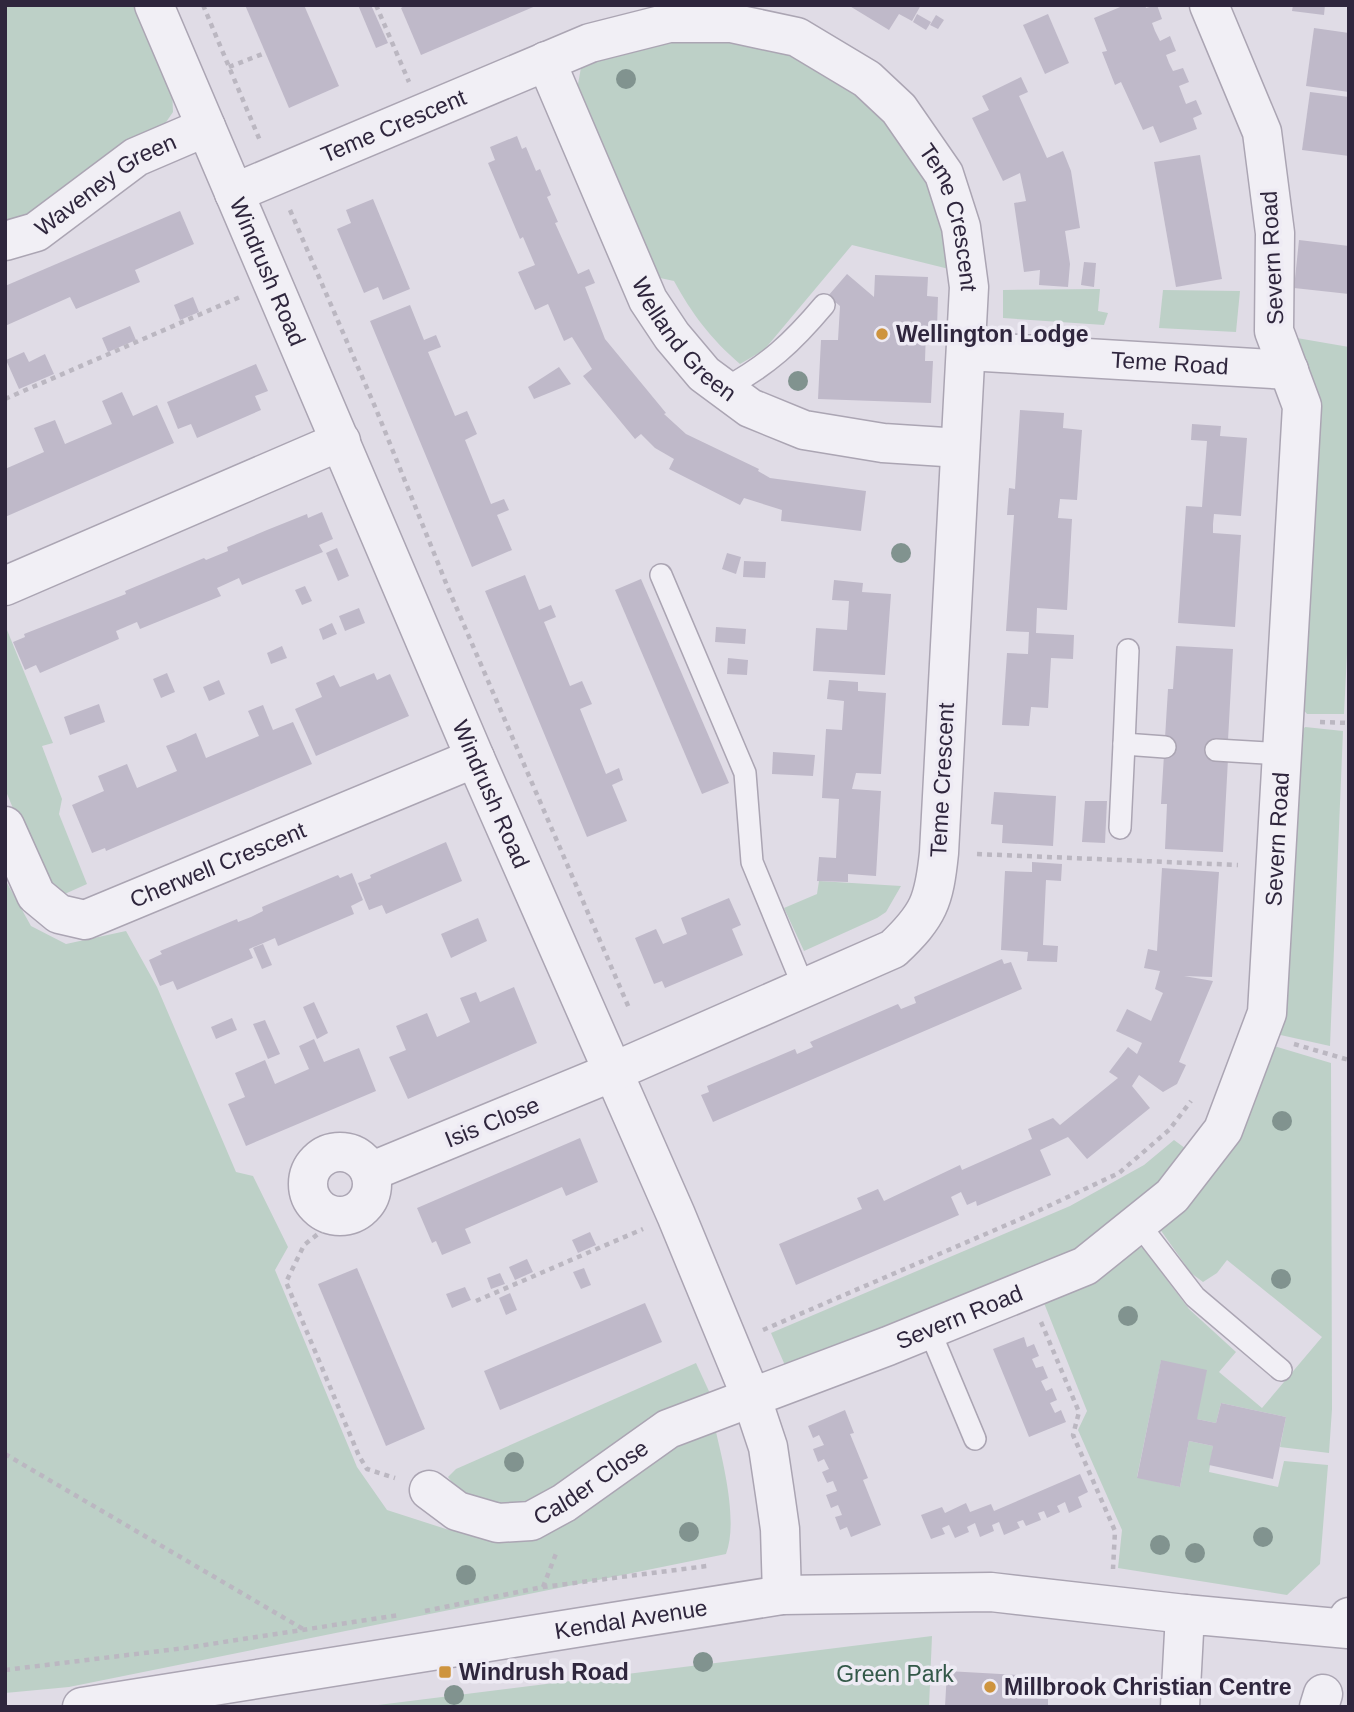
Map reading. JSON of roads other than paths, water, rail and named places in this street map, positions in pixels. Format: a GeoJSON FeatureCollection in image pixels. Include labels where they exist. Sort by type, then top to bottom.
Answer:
{"type":"FeatureCollection","features":[{"type":"Feature","properties":{"kind":"street","name":"Windrush Road"},"geometry":{"type":"LineString","coordinates":[[154,5],[475,758],[764,1394],[768,1447],[780,1529],[782,1595]]}},
{"type":"Feature","properties":{"kind":"street","name":"Severn Road"},"geometry":{"type":"LineString","coordinates":[[764,1394],[1084,1266],[1172,1196],[1223,1130],[1267,1013],[1302,406],[1274,331],[1275,233],[1262,132],[1209,5]]}},
{"type":"Feature","properties":{"kind":"street","name":"Teme Crescent"},"geometry":{"type":"LineString","coordinates":[[234,193],[546,61],[628,31],[669,23],[731,23],[797,37],[867,79],[899,109],[944,174],[961,227],[969,287],[935,892],[920,924],[893,949],[615,1071]]}},
{"type":"Feature","properties":{"kind":"street","name":"Welland Green"},"geometry":{"type":"LineString","coordinates":[[546,61],[648,300],[672,336],[704,374],[750,408],[804,430],[883,443],[960,448]]}},
{"type":"Feature","properties":{"kind":"street","name":"Waveney Green"},"geometry":{"type":"LineString","coordinates":[[5,241],[36,232],[136,158],[206,127]]}},
{"type":"Feature","properties":{"kind":"street","name":"Teme Road"},"geometry":{"type":"LineString","coordinates":[[967,351],[1289,370]]}},
{"type":"Feature","properties":{"kind":"street"},"geometry":{"type":"LineString","coordinates":[[5,586],[341,441]]}},
{"type":"Feature","properties":{"kind":"street","name":"Cherwell Crescent"},"geometry":{"type":"LineString","coordinates":[[5,826],[36,895],[59,914],[85,920],[475,758]]}},
{"type":"Feature","properties":{"kind":"street","name":"Isis Close"},"geometry":{"type":"LineString","coordinates":[[365,1196],[615,1071]]}},
{"type":"Feature","properties":{"kind":"street","name":"Calder Close"},"geometry":{"type":"LineString","coordinates":[[429,1490],[457,1511],[498,1523],[531,1521],[564,1503],[668,1429],[764,1394]]}},
{"type":"Feature","properties":{"kind":"street","name":"Kendal Avenue"},"geometry":{"type":"LineString","coordinates":[[82,1707],[782,1595],[991,1592],[1185,1615],[1349,1629]]}},
{"type":"Feature","properties":{"kind":"street"},"geometry":{"type":"LineString","coordinates":[[1180,1707],[1185,1615]]}},
{"type":"Feature","properties":{"kind":"street"},"geometry":{"type":"LineString","coordinates":[[1349,1617],[1349,1629]]}},
{"type":"Feature","properties":{"kind":"lane"},"geometry":{"type":"LineString","coordinates":[[724,389],[761,369],[791,345],[824,305]]}},
{"type":"Feature","properties":{"kind":"lane"},"geometry":{"type":"LineString","coordinates":[[661,575],[745,773],[752,862],[804,988]]}},
{"type":"Feature","properties":{"kind":"lane"},"geometry":{"type":"LineString","coordinates":[[1120,828],[1128,650]]}},
{"type":"Feature","properties":{"kind":"lane"},"geometry":{"type":"LineString","coordinates":[[1125,744],[1165,747]]}},
{"type":"Feature","properties":{"kind":"lane"},"geometry":{"type":"LineString","coordinates":[[1216,750],[1282,754]]}},
{"type":"Feature","properties":{"kind":"lane"},"geometry":{"type":"LineString","coordinates":[[1138,1223],[1195,1297],[1281,1370]]}},
{"type":"Feature","properties":{"kind":"lane"},"geometry":{"type":"LineString","coordinates":[[929,1329],[975,1439]]}},
{"type":"Feature","properties":{"kind":"place","name":"Wellington Lodge"},"geometry":{"type":"Point","coordinates":[882,334]}},
{"type":"Feature","properties":{"kind":"place","name":"Windrush Road"},"geometry":{"type":"Point","coordinates":[445,1672]}},
{"type":"Feature","properties":{"kind":"place","name":"Millbrook Christian Centre"},"geometry":{"type":"Point","coordinates":[990,1687]}},
{"type":"Feature","properties":{"kind":"park label","name":"Green Park"},"geometry":{"type":"Point","coordinates":[895,1674]}}]}
